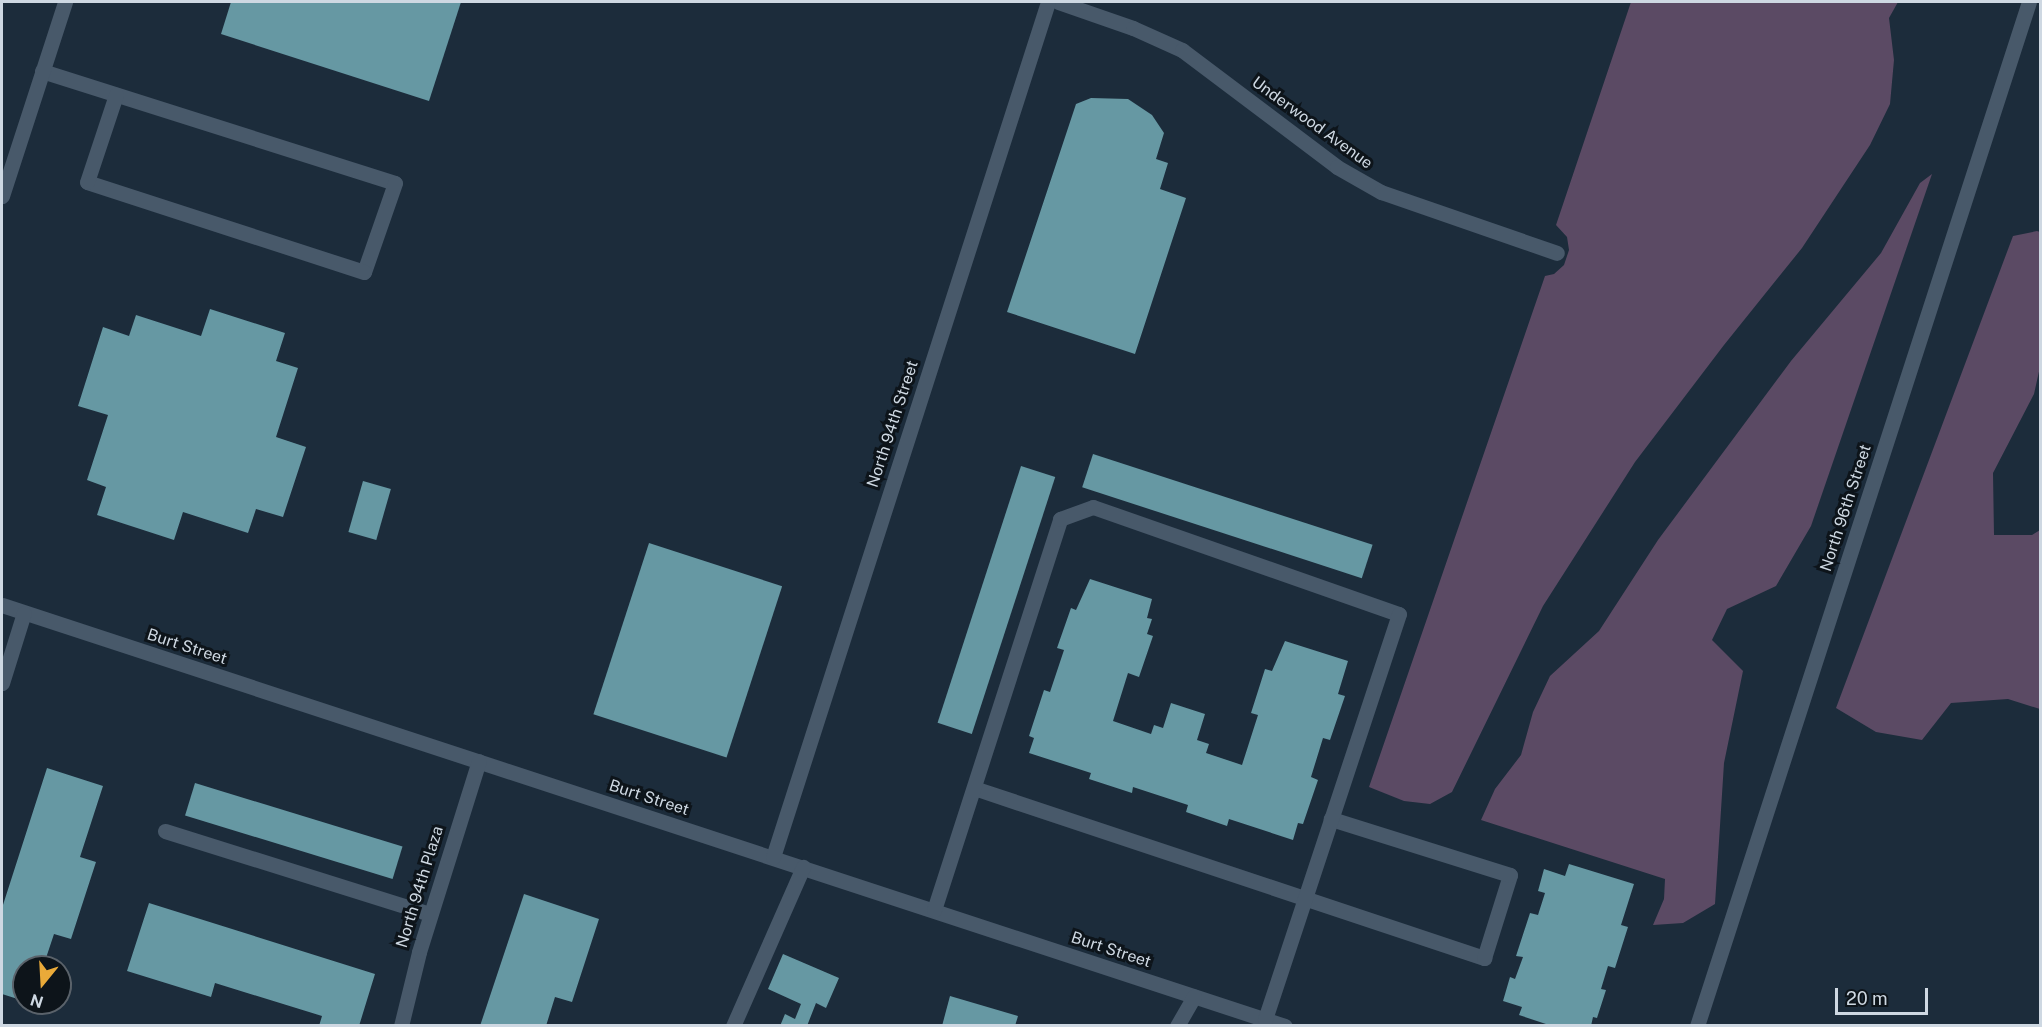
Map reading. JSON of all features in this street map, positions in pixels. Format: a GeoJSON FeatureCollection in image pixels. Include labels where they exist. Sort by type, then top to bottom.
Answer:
{"type":"FeatureCollection","features":[{"type":"Feature","properties":{"kind":"street"},"geometry":{"type":"LineString","coordinates":[[2,196],[65,2]]}},
{"type":"Feature","properties":{"kind":"street","name":"North 94th Street"},"geometry":{"type":"LineString","coordinates":[[773,857],[1048,2]]}},
{"type":"Feature","properties":{"kind":"street","name":"Underwood Avenue"},"geometry":{"type":"LineString","coordinates":[[1058,2],[1133,28],[1182,50],[1337,166],[1381,192],[1557,253]]}},
{"type":"Feature","properties":{"kind":"street","name":"North 96th Street"},"geometry":{"type":"LineString","coordinates":[[1697,1026],[2029,2]]}},
{"type":"Feature","properties":{"kind":"street"},"geometry":{"type":"LineString","coordinates":[[42,72],[116,95],[395,183],[364,272],[87,182],[116,95]]}},
{"type":"Feature","properties":{"kind":"street"},"geometry":{"type":"LineString","coordinates":[[934,910],[1060,519],[1093,507],[1399,614],[1265,1019]]}},
{"type":"Feature","properties":{"kind":"street","name":"Burt Street"},"geometry":{"type":"LineString","coordinates":[[2,605],[1285,1026]]}},
{"type":"Feature","properties":{"kind":"street"},"geometry":{"type":"LineString","coordinates":[[2,683],[24,613]]}},
{"type":"Feature","properties":{"kind":"street","name":"North 94th Plaza"},"geometry":{"type":"LineString","coordinates":[[401,1026],[430,915],[479,761]]}},
{"type":"Feature","properties":{"kind":"street"},"geometry":{"type":"LineString","coordinates":[[974,788],[1484,958],[1510,875],[1331,819]]}},
{"type":"Feature","properties":{"kind":"street"},"geometry":{"type":"LineString","coordinates":[[165,831],[430,915]]}},
{"type":"Feature","properties":{"kind":"street"},"geometry":{"type":"LineString","coordinates":[[733,1026],[803,867]]}},
{"type":"Feature","properties":{"kind":"street"},"geometry":{"type":"LineString","coordinates":[[1177,1026],[1194,996]]}},
{"type":"Feature","properties":{"kind":"shaded area"},"geometry":{"type":"Polygon","coordinates":[[[1631,2],[1898,2],[1889,18],[1894,60],[1890,104],[1870,145],[1802,248],[1724,345],[1635,462],[1543,606],[1452,792],[1430,804],[1404,801],[1369,787],[1545,276],[1554,274],[1564,265],[1569,250],[1567,237],[1556,225],[1631,2]]]}},
{"type":"Feature","properties":{"kind":"shaded area"},"geometry":{"type":"Polygon","coordinates":[[[1932,174],[1811,526],[1776,586],[1727,609],[1712,640],[1743,671],[1724,763],[1715,904],[1683,923],[1653,925],[1664,899],[1665,879],[1481,820],[1495,789],[1521,755],[1533,712],[1550,676],[1599,631],[1658,540],[1791,361],[1881,253],[1920,183],[1932,174]]]}},
{"type":"Feature","properties":{"kind":"shaded area"},"geometry":{"type":"Polygon","coordinates":[[[2040,232],[2040,367],[2034,394],[1993,473],[1994,535],[2032,535],[2040,530],[2040,709],[2008,699],[1951,703],[1922,740],[1876,732],[1836,708],[2013,236],[2040,232]]]}},
{"type":"Feature","properties":{"kind":"building"},"geometry":{"type":"Polygon","coordinates":[[[231,2],[461,2],[429,101],[221,34],[231,2]]]}},
{"type":"Feature","properties":{"kind":"building"},"geometry":{"type":"Polygon","coordinates":[[[1091,98],[1128,99],[1152,115],[1164,133],[1156,159],[1168,163],[1160,189],[1186,198],[1135,354],[1007,312],[1076,104],[1091,98]]]}},
{"type":"Feature","properties":{"kind":"building"},"geometry":{"type":"Polygon","coordinates":[[[210,309],[285,333],[276,361],[298,368],[276,437],[306,447],[283,517],[256,509],[248,533],[183,512],[174,540],[97,515],[106,487],[87,480],[108,415],[78,406],[103,327],[129,336],[136,315],[201,336],[210,309]]]}},
{"type":"Feature","properties":{"kind":"building"},"geometry":{"type":"Polygon","coordinates":[[[1093,454],[1373,545],[1362,578],[1082,487],[1093,454]]]}},
{"type":"Feature","properties":{"kind":"building"},"geometry":{"type":"Polygon","coordinates":[[[1021,466],[1055,477],[972,734],[938,723],[1021,466]]]}},
{"type":"Feature","properties":{"kind":"building"},"geometry":{"type":"Polygon","coordinates":[[[363,481],[391,489],[376,540],[348,532],[363,481]]]}},
{"type":"Feature","properties":{"kind":"building"},"geometry":{"type":"Polygon","coordinates":[[[649,543],[782,586],[727,757],[593,714],[649,543]]]}},
{"type":"Feature","properties":{"kind":"building"},"geometry":{"type":"Polygon","coordinates":[[[1090,579],[1152,599],[1147,618],[1152,619],[1147,634],[1153,636],[1139,677],[1128,673],[1113,721],[1151,734],[1154,725],[1163,728],[1171,703],[1205,714],[1197,740],[1209,744],[1206,753],[1242,765],[1258,715],[1251,713],[1265,669],[1272,671],[1285,641],[1348,661],[1338,694],[1345,696],[1330,740],[1323,738],[1311,777],[1318,780],[1303,824],[1298,823],[1293,840],[1229,819],[1227,826],[1186,812],[1188,805],[1133,787],[1132,793],[1089,779],[1091,773],[1029,753],[1034,738],[1029,736],[1044,690],[1050,692],[1064,650],[1057,648],[1071,608],[1076,610],[1090,579]]]}},
{"type":"Feature","properties":{"kind":"building"},"geometry":{"type":"Polygon","coordinates":[[[47,768],[103,786],[80,857],[96,862],[71,939],[54,934],[47,955],[12,955],[12,997],[2,994],[2,908],[47,768]]]}},
{"type":"Feature","properties":{"kind":"building"},"geometry":{"type":"Polygon","coordinates":[[[195,783],[403,846],[393,879],[185,816],[195,783]]]}},
{"type":"Feature","properties":{"kind":"building"},"geometry":{"type":"Polygon","coordinates":[[[1569,864],[1634,884],[1621,925],[1628,927],[1615,968],[1608,966],[1601,989],[1606,990],[1597,1018],[1593,1017],[1591,1026],[1552,1026],[1519,1015],[1522,1007],[1503,1001],[1510,977],[1515,979],[1523,957],[1516,956],[1530,913],[1538,915],[1545,893],[1538,891],[1544,869],[1565,876],[1569,864]]]}},
{"type":"Feature","properties":{"kind":"building"},"geometry":{"type":"Polygon","coordinates":[[[524,894],[599,919],[572,1002],[555,997],[546,1026],[480,1026],[524,894]]]}},
{"type":"Feature","properties":{"kind":"building"},"geometry":{"type":"Polygon","coordinates":[[[149,903],[375,974],[359,1026],[319,1026],[322,1016],[215,983],[211,997],[127,971],[149,903]]]}},
{"type":"Feature","properties":{"kind":"building"},"geometry":{"type":"Polygon","coordinates":[[[783,954],[839,978],[826,1008],[816,1003],[807,1026],[780,1026],[785,1014],[795,1019],[801,1004],[768,989],[783,954]]]}},
{"type":"Feature","properties":{"kind":"building"},"geometry":{"type":"Polygon","coordinates":[[[950,996],[1018,1016],[1015,1026],[942,1026],[950,996]]]}}]}
